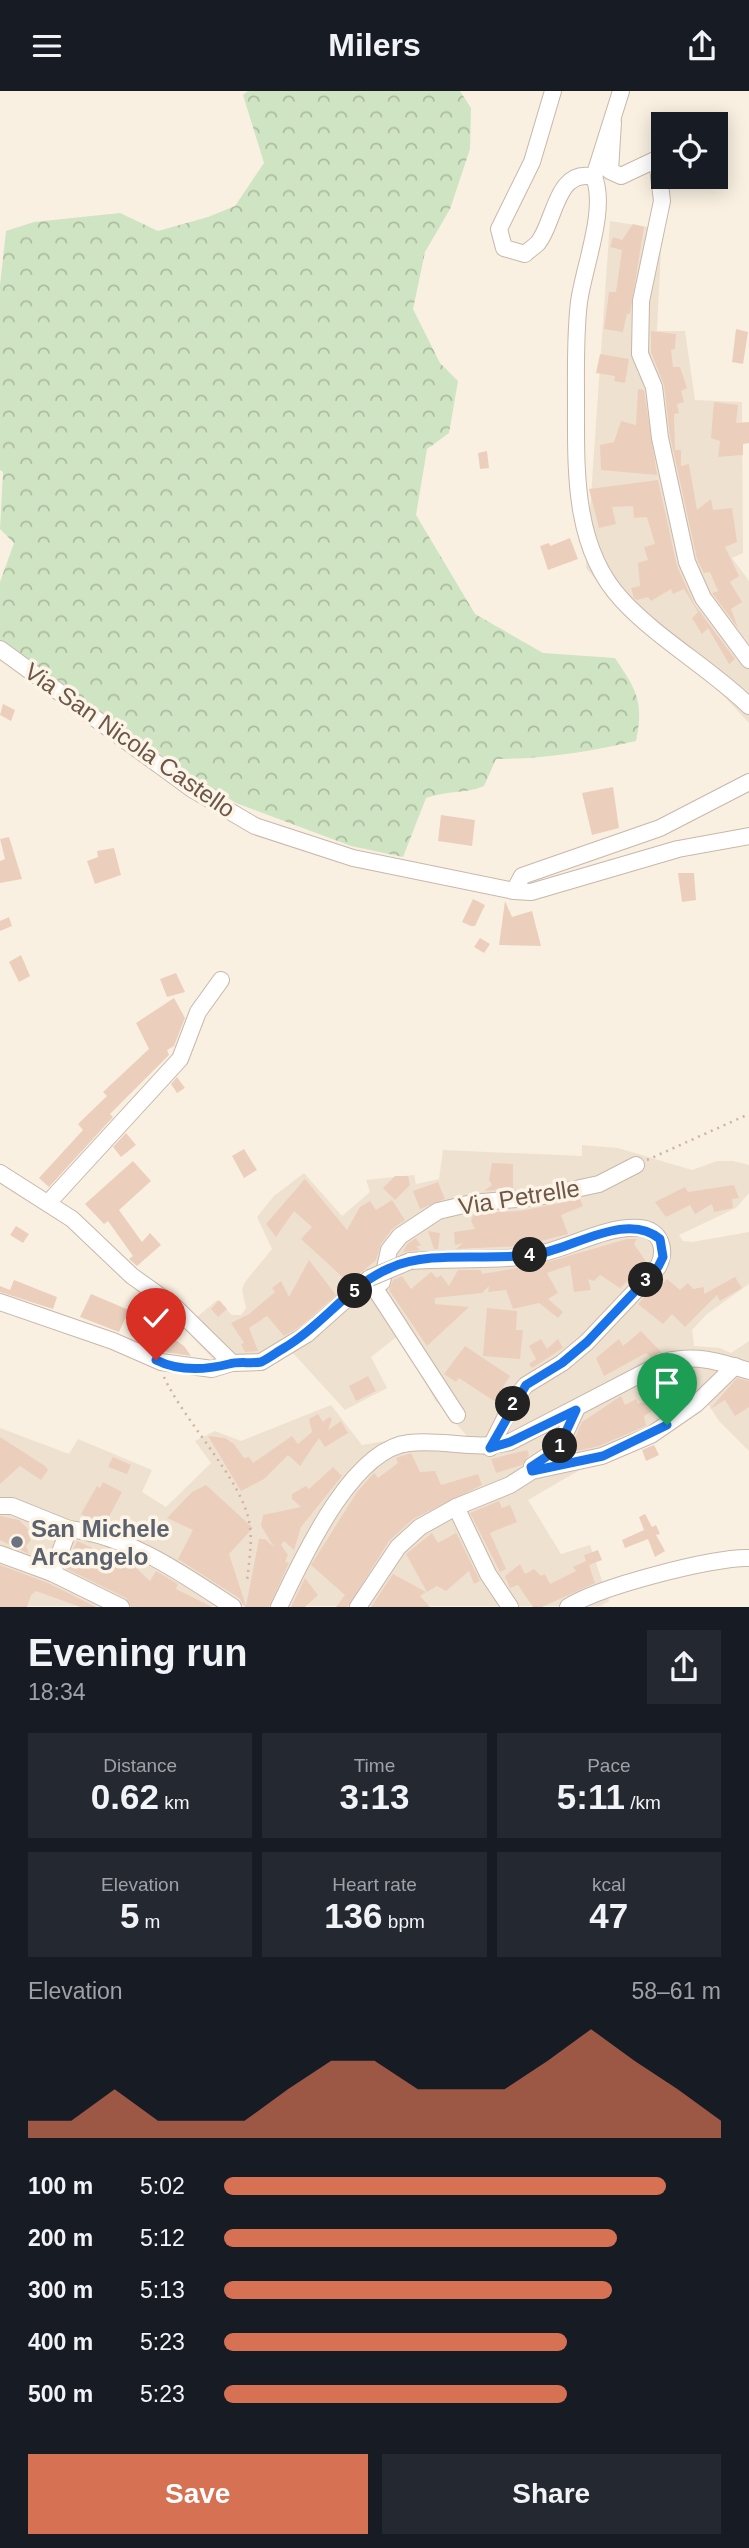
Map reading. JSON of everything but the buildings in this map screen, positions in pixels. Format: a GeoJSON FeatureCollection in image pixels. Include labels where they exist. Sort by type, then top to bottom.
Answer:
{"type":"FeatureCollection","features":[{"type":"Feature","properties":{"kind":"street"},"geometry":{"type":"LineString","coordinates":[[553,91],[532,162],[499,229],[504,248],[525,254],[539,242],[566,185],[575,177],[594,177]]}},
{"type":"Feature","properties":{"kind":"street"},"geometry":{"type":"LineString","coordinates":[[621,91],[594,177],[600,196],[579,301],[576,349],[576,473],[581,513],[598,566],[621,599],[749,706]]}},
{"type":"Feature","properties":{"kind":"street"},"geometry":{"type":"LineString","coordinates":[[613,122],[610,171],[621,176],[657,159],[660,165],[662,201],[641,301],[639,340],[640,354],[654,391],[660,439],[687,562],[703,598],[749,660]]}},
{"type":"Feature","properties":{"kind":"street","name":"Via San Nicola Castello"},"geometry":{"type":"LineString","coordinates":[[0,649],[192,789],[255,826],[353,859],[514,891],[531,892],[678,849],[749,837]]}},
{"type":"Feature","properties":{"kind":"street"},"geometry":{"type":"LineString","coordinates":[[514,891],[522,876],[660,828],[749,782]]}},
{"type":"Feature","properties":{"kind":"street"},"geometry":{"type":"LineString","coordinates":[[48,1203],[180,1059],[198,1012],[221,980]]}},
{"type":"Feature","properties":{"kind":"street","name":"Via Petrelle"},"geometry":{"type":"LineString","coordinates":[[457,1415],[374,1287],[382,1282],[389,1250],[400,1236],[438,1211],[472,1203],[538,1197],[599,1184],[636,1165]]}},
{"type":"Feature","properties":{"kind":"street"},"geometry":{"type":"LineString","coordinates":[[0,1173],[72,1219],[132,1276],[174,1306],[232,1363]]}},
{"type":"Feature","properties":{"kind":"street"},"geometry":{"type":"LineString","coordinates":[[0,1303],[173,1366],[201,1369],[261,1361],[307,1334],[370,1278],[410,1261],[507,1258],[541,1254],[604,1234],[639,1228],[660,1239],[663,1257],[658,1267],[587,1342],[562,1363],[526,1385],[490,1448]]}},
{"type":"Feature","properties":{"kind":"street"},"geometry":{"type":"LineString","coordinates":[[279,1607],[306,1553],[343,1492],[366,1465],[402,1444],[490,1448],[510,1442],[664,1362],[700,1357],[742,1369]]}},
{"type":"Feature","properties":{"kind":"street"},"geometry":{"type":"LineString","coordinates":[[358,1607],[409,1535],[456,1507],[510,1485],[532,1471],[603,1456],[651,1435],[742,1369]]}},
{"type":"Feature","properties":{"kind":"street"},"geometry":{"type":"LineString","coordinates":[[532,1471],[531,1467],[558,1449],[576,1410]]}},
{"type":"Feature","properties":{"kind":"street"},"geometry":{"type":"LineString","coordinates":[[0,1506],[12,1506],[69,1529],[85,1531],[154,1557],[233,1607]]}},
{"type":"Feature","properties":{"kind":"street"},"geometry":{"type":"LineString","coordinates":[[456,1507],[488,1574],[510,1607]]}},
{"type":"Feature","properties":{"kind":"street"},"geometry":{"type":"LineString","coordinates":[[52,1573],[69,1529]]}},
{"type":"Feature","properties":{"kind":"street"},"geometry":{"type":"LineString","coordinates":[[0,1554],[52,1573],[121,1607]]}},
{"type":"Feature","properties":{"kind":"street"},"geometry":{"type":"LineString","coordinates":[[568,1607],[598,1592],[737,1557],[749,1557]]}},
{"type":"Feature","properties":{"kind":"path"},"geometry":{"type":"LineString","coordinates":[[636,1165],[749,1114]]}},
{"type":"Feature","properties":{"kind":"path"},"geometry":{"type":"LineString","coordinates":[[156,1360],[178,1407],[243,1502],[251,1536],[247,1581]]}},
{"type":"Feature","properties":{"kind":"shaded area"},"geometry":{"type":"Polygon","coordinates":[[[610,221],[662,229],[657,331],[685,331],[695,400],[742,402],[743,553],[732,558],[749,581],[749,723],[708,679],[633,623],[586,568],[610,221]]]}},
{"type":"Feature","properties":{"kind":"shaded area"},"geometry":{"type":"Polygon","coordinates":[[[582,1145],[618,1148],[692,1170],[717,1161],[749,1165],[749,1193],[736,1208],[679,1235],[683,1241],[692,1242],[749,1232],[749,1284],[707,1314],[692,1330],[694,1346],[720,1348],[731,1353],[749,1341],[749,1451],[719,1421],[704,1398],[528,1500],[561,1554],[590,1545],[609,1601],[601,1606],[0,1606],[0,1428],[69,1454],[78,1439],[152,1470],[142,1492],[166,1507],[211,1463],[195,1441],[215,1431],[241,1441],[331,1405],[362,1445],[408,1437],[457,1439],[467,1436],[435,1400],[399,1335],[371,1357],[387,1388],[345,1410],[293,1353],[264,1368],[226,1373],[184,1328],[217,1300],[232,1315],[241,1315],[246,1308],[242,1290],[245,1282],[272,1249],[257,1217],[274,1196],[304,1173],[342,1216],[370,1192],[366,1180],[414,1175],[416,1184],[439,1179],[443,1150],[582,1156],[582,1145]]]}},
{"type":"Feature","properties":{"kind":"green space"},"geometry":{"type":"Polygon","coordinates":[[[248,91],[460,91],[471,108],[470,149],[450,209],[425,252],[413,309],[440,363],[458,381],[449,433],[427,449],[416,515],[475,614],[543,653],[615,658],[629,679],[639,706],[636,741],[566,754],[496,759],[484,786],[426,798],[403,857],[351,846],[236,803],[174,764],[0,640],[0,582],[14,543],[0,529],[3,472],[0,470],[0,285],[6,231],[34,222],[120,213],[158,231],[208,217],[235,206],[264,163],[243,95],[248,91]]]}},
{"type":"Feature","properties":{"kind":"place","name":"San Michele Arcangelo"},"geometry":{"type":"Point","coordinates":[17,1542]}},
{"type":"Feature","properties":{"kind":"route"},"geometry":{"type":"LineString","coordinates":[[156,1360],[173,1366],[201,1369],[261,1361],[307,1334],[370,1278],[391,1267],[410,1261],[507,1258],[541,1254],[580,1240],[639,1228],[651,1231],[660,1239],[663,1257],[658,1267],[587,1342],[562,1363],[526,1385],[515,1398],[490,1448],[526,1435],[576,1410],[565,1439],[558,1449],[531,1467],[532,1471],[615,1452],[667,1425]]}}]}
